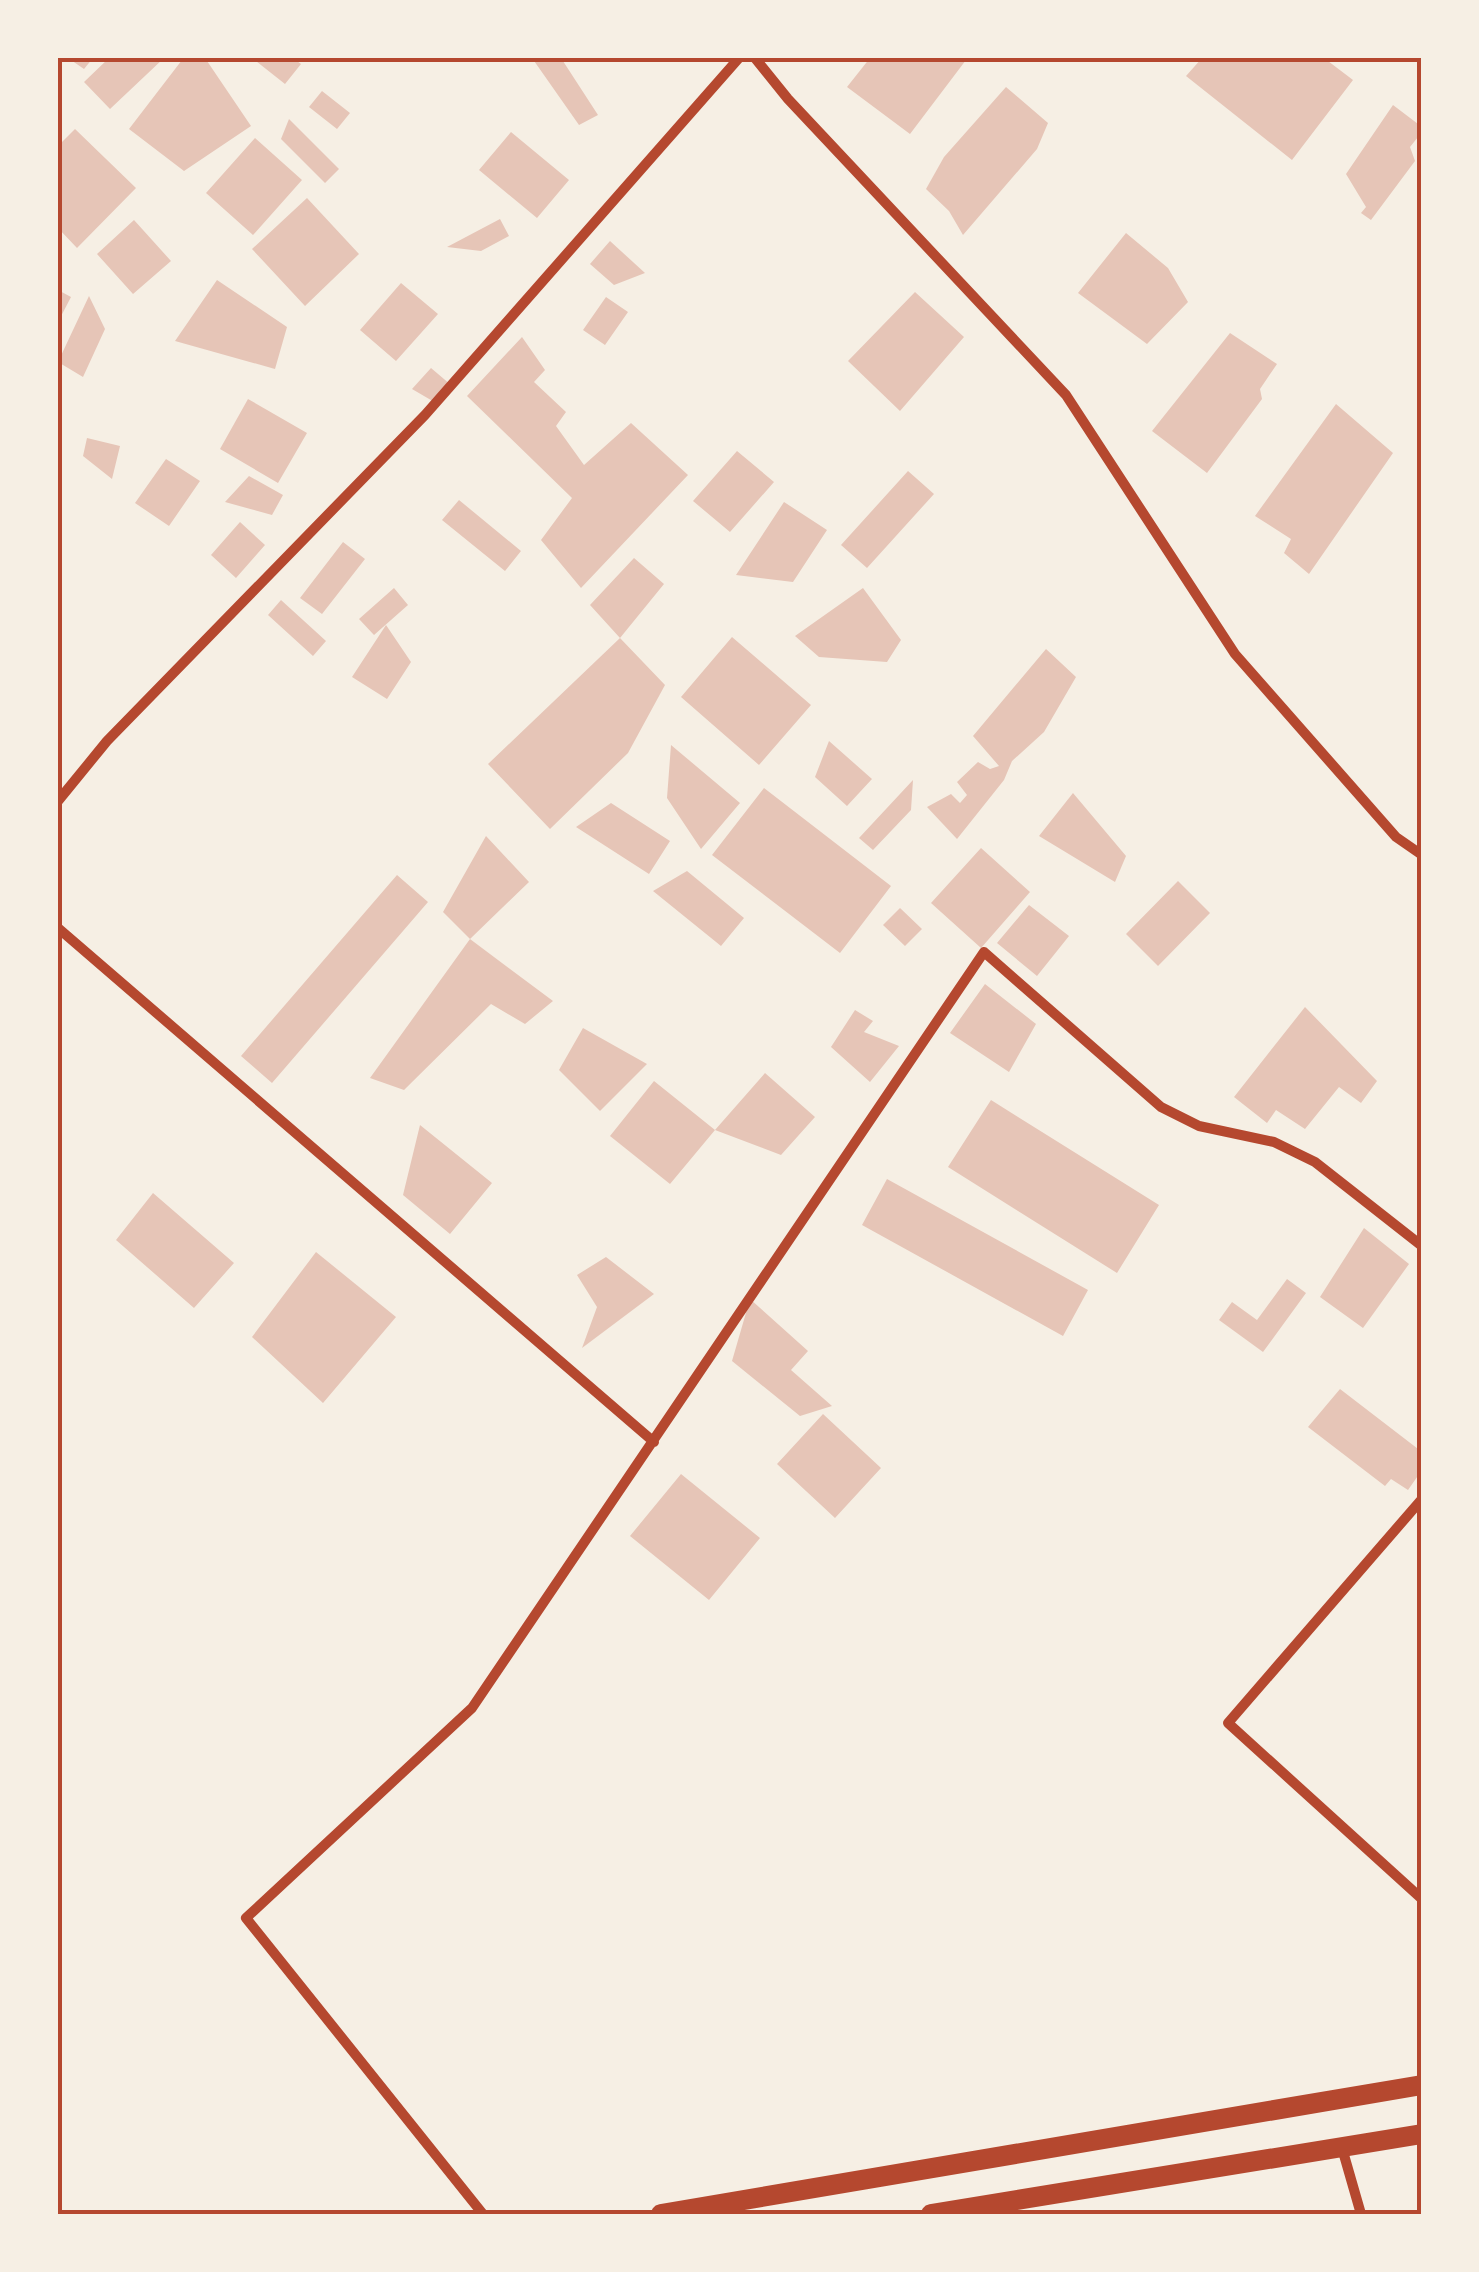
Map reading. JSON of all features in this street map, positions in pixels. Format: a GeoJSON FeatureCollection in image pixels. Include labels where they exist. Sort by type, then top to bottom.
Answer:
{"type":"FeatureCollection","features":[{"type":"Feature","properties":{"kind":"main road"},"geometry":{"type":"LineString","coordinates":[[661,2214],[1422,2085]]}},
{"type":"Feature","properties":{"kind":"main road"},"geometry":{"type":"LineString","coordinates":[[931,2214],[1422,2134]]}},
{"type":"Feature","properties":{"kind":"street"},"geometry":{"type":"LineString","coordinates":[[58,801],[108,741],[425,415],[739,58]]}},
{"type":"Feature","properties":{"kind":"street"},"geometry":{"type":"LineString","coordinates":[[755,58],[788,99],[1066,395],[1235,654],[1396,837],[1422,855]]}},
{"type":"Feature","properties":{"kind":"street"},"geometry":{"type":"LineString","coordinates":[[58,928],[654,1442]]}},
{"type":"Feature","properties":{"kind":"street"},"geometry":{"type":"LineString","coordinates":[[482,2214],[246,1918],[472,1708],[984,952],[1161,1107],[1200,1126],[1274,1142],[1315,1162],[1422,1246]]}},
{"type":"Feature","properties":{"kind":"street"},"geometry":{"type":"LineString","coordinates":[[1422,1499],[1228,1724],[1422,1899]]}},
{"type":"Feature","properties":{"kind":"street"},"geometry":{"type":"LineString","coordinates":[[1342,2148],[1361,2214]]}},
{"type":"Feature","properties":{"kind":"building"},"geometry":{"type":"Polygon","coordinates":[[[68,58],[93,58],[84,69],[68,58]]]}},
{"type":"Feature","properties":{"kind":"building"},"geometry":{"type":"Polygon","coordinates":[[[109,58],[164,58],[110,109],[84,82],[109,58]]]}},
{"type":"Feature","properties":{"kind":"building"},"geometry":{"type":"Polygon","coordinates":[[[205,58],[251,126],[184,171],[129,129],[182,60],[205,58]]]}},
{"type":"Feature","properties":{"kind":"building"},"geometry":{"type":"Polygon","coordinates":[[[252,58],[293,58],[301,64],[285,84],[252,58]]]}},
{"type":"Feature","properties":{"kind":"building"},"geometry":{"type":"Polygon","coordinates":[[[532,58],[561,58],[598,115],[579,125],[532,58]]]}},
{"type":"Feature","properties":{"kind":"building"},"geometry":{"type":"Polygon","coordinates":[[[870,58],[966,60],[910,134],[847,87],[870,58]]]}},
{"type":"Feature","properties":{"kind":"building"},"geometry":{"type":"Polygon","coordinates":[[[1202,58],[1324,58],[1353,80],[1292,160],[1186,76],[1202,58]]]}},
{"type":"Feature","properties":{"kind":"building"},"geometry":{"type":"Polygon","coordinates":[[[1006,87],[1048,123],[1037,149],[963,235],[949,211],[926,189],[944,157],[1006,87]]]}},
{"type":"Feature","properties":{"kind":"building"},"geometry":{"type":"Polygon","coordinates":[[[322,91],[350,113],[337,129],[309,107],[322,91]]]}},
{"type":"Feature","properties":{"kind":"building"},"geometry":{"type":"Polygon","coordinates":[[[1393,105],[1422,127],[1422,132],[1410,147],[1415,161],[1371,220],[1361,213],[1366,207],[1346,174],[1393,105]]]}},
{"type":"Feature","properties":{"kind":"building"},"geometry":{"type":"Polygon","coordinates":[[[289,119],[339,169],[325,183],[281,139],[289,119]]]}},
{"type":"Feature","properties":{"kind":"building"},"geometry":{"type":"Polygon","coordinates":[[[75,129],[136,188],[77,248],[58,228],[58,146],[75,129]]]}},
{"type":"Feature","properties":{"kind":"building"},"geometry":{"type":"Polygon","coordinates":[[[511,132],[569,180],[537,218],[479,170],[511,132]]]}},
{"type":"Feature","properties":{"kind":"building"},"geometry":{"type":"Polygon","coordinates":[[[255,138],[302,180],[253,235],[206,193],[255,138]]]}},
{"type":"Feature","properties":{"kind":"building"},"geometry":{"type":"Polygon","coordinates":[[[307,198],[359,254],[305,306],[252,249],[307,198]]]}},
{"type":"Feature","properties":{"kind":"building"},"geometry":{"type":"Polygon","coordinates":[[[500,219],[509,236],[481,251],[447,247],[500,219]]]}},
{"type":"Feature","properties":{"kind":"building"},"geometry":{"type":"Polygon","coordinates":[[[134,220],[171,261],[133,294],[97,254],[134,220]]]}},
{"type":"Feature","properties":{"kind":"building"},"geometry":{"type":"Polygon","coordinates":[[[1126,233],[1168,268],[1188,302],[1147,344],[1078,293],[1126,233]]]}},
{"type":"Feature","properties":{"kind":"building"},"geometry":{"type":"Polygon","coordinates":[[[610,241],[645,273],[614,285],[590,264],[610,241]]]}},
{"type":"Feature","properties":{"kind":"building"},"geometry":{"type":"Polygon","coordinates":[[[217,280],[287,327],[275,369],[175,341],[217,280]]]}},
{"type":"Feature","properties":{"kind":"building"},"geometry":{"type":"Polygon","coordinates":[[[401,283],[438,314],[396,361],[360,330],[401,283]]]}},
{"type":"Feature","properties":{"kind":"building"},"geometry":{"type":"Polygon","coordinates":[[[58,290],[71,297],[58,322],[58,290]]]}},
{"type":"Feature","properties":{"kind":"building"},"geometry":{"type":"Polygon","coordinates":[[[915,292],[964,337],[900,411],[848,361],[915,292]]]}},
{"type":"Feature","properties":{"kind":"building"},"geometry":{"type":"Polygon","coordinates":[[[89,296],[105,329],[83,377],[58,362],[89,296]]]}},
{"type":"Feature","properties":{"kind":"building"},"geometry":{"type":"Polygon","coordinates":[[[606,297],[628,312],[605,345],[583,330],[606,297]]]}},
{"type":"Feature","properties":{"kind":"building"},"geometry":{"type":"Polygon","coordinates":[[[1230,333],[1277,364],[1260,389],[1262,399],[1207,473],[1152,431],[1230,333]]]}},
{"type":"Feature","properties":{"kind":"building"},"geometry":{"type":"Polygon","coordinates":[[[522,337],[545,370],[534,382],[566,412],[556,426],[584,465],[631,423],[688,475],[581,588],[541,540],[572,498],[467,396],[522,337]]]}},
{"type":"Feature","properties":{"kind":"building"},"geometry":{"type":"Polygon","coordinates":[[[431,368],[451,385],[436,403],[412,389],[431,368]]]}},
{"type":"Feature","properties":{"kind":"building"},"geometry":{"type":"Polygon","coordinates":[[[248,399],[307,433],[278,483],[220,449],[248,399]]]}},
{"type":"Feature","properties":{"kind":"building"},"geometry":{"type":"Polygon","coordinates":[[[1336,404],[1393,453],[1309,574],[1284,553],[1291,539],[1255,516],[1336,404]]]}},
{"type":"Feature","properties":{"kind":"building"},"geometry":{"type":"Polygon","coordinates":[[[87,438],[120,446],[112,479],[83,456],[87,438]]]}},
{"type":"Feature","properties":{"kind":"building"},"geometry":{"type":"Polygon","coordinates":[[[737,451],[774,482],[730,532],[693,501],[737,451]]]}},
{"type":"Feature","properties":{"kind":"building"},"geometry":{"type":"Polygon","coordinates":[[[166,459],[200,481],[169,526],[135,503],[166,459]]]}},
{"type":"Feature","properties":{"kind":"building"},"geometry":{"type":"Polygon","coordinates":[[[908,471],[934,494],[867,568],[841,545],[908,471]]]}},
{"type":"Feature","properties":{"kind":"building"},"geometry":{"type":"Polygon","coordinates":[[[249,476],[283,495],[272,515],[225,502],[249,476]]]}},
{"type":"Feature","properties":{"kind":"building"},"geometry":{"type":"Polygon","coordinates":[[[459,500],[521,551],[505,571],[442,520],[459,500]]]}},
{"type":"Feature","properties":{"kind":"building"},"geometry":{"type":"Polygon","coordinates":[[[784,502],[827,530],[793,582],[736,575],[784,502]]]}},
{"type":"Feature","properties":{"kind":"building"},"geometry":{"type":"Polygon","coordinates":[[[240,522],[265,545],[236,578],[211,555],[240,522]]]}},
{"type":"Feature","properties":{"kind":"building"},"geometry":{"type":"Polygon","coordinates":[[[343,542],[365,559],[322,614],[300,598],[343,542]]]}},
{"type":"Feature","properties":{"kind":"building"},"geometry":{"type":"Polygon","coordinates":[[[634,558],[664,584],[620,638],[590,605],[634,558]]]}},
{"type":"Feature","properties":{"kind":"building"},"geometry":{"type":"Polygon","coordinates":[[[394,588],[408,605],[374,635],[359,619],[394,588]]]}},
{"type":"Feature","properties":{"kind":"building"},"geometry":{"type":"Polygon","coordinates":[[[863,588],[901,640],[887,662],[819,657],[795,636],[863,588]]]}},
{"type":"Feature","properties":{"kind":"building"},"geometry":{"type":"Polygon","coordinates":[[[281,600],[326,641],[313,656],[268,615],[281,600]]]}},
{"type":"Feature","properties":{"kind":"building"},"geometry":{"type":"Polygon","coordinates":[[[386,625],[411,662],[387,699],[352,677],[386,625]]]}},
{"type":"Feature","properties":{"kind":"building"},"geometry":{"type":"Polygon","coordinates":[[[732,637],[811,705],[759,765],[681,697],[732,637]]]}},
{"type":"Feature","properties":{"kind":"building"},"geometry":{"type":"Polygon","coordinates":[[[620,638],[665,685],[628,753],[550,829],[488,764],[620,638]]]}},
{"type":"Feature","properties":{"kind":"building"},"geometry":{"type":"Polygon","coordinates":[[[1046,649],[1076,677],[1044,732],[1012,761],[1004,780],[957,839],[927,807],[951,794],[960,803],[967,795],[957,782],[978,762],[990,769],[999,766],[973,736],[1046,649]]]}},
{"type":"Feature","properties":{"kind":"building"},"geometry":{"type":"Polygon","coordinates":[[[829,741],[872,779],[847,806],[815,777],[829,741]]]}},
{"type":"Feature","properties":{"kind":"building"},"geometry":{"type":"Polygon","coordinates":[[[671,745],[740,803],[701,849],[667,798],[671,745]]]}},
{"type":"Feature","properties":{"kind":"building"},"geometry":{"type":"Polygon","coordinates":[[[913,780],[911,810],[873,850],[859,838],[913,780]]]}},
{"type":"Feature","properties":{"kind":"building"},"geometry":{"type":"Polygon","coordinates":[[[764,788],[891,886],[840,953],[712,855],[764,788]]]}},
{"type":"Feature","properties":{"kind":"building"},"geometry":{"type":"Polygon","coordinates":[[[1073,793],[1126,856],[1115,882],[1039,836],[1073,793]]]}},
{"type":"Feature","properties":{"kind":"building"},"geometry":{"type":"Polygon","coordinates":[[[611,803],[670,841],[649,874],[576,827],[611,803]]]}},
{"type":"Feature","properties":{"kind":"building"},"geometry":{"type":"Polygon","coordinates":[[[486,836],[529,882],[470,939],[443,912],[486,836]]]}},
{"type":"Feature","properties":{"kind":"building"},"geometry":{"type":"Polygon","coordinates":[[[981,848],[1030,892],[981,948],[931,903],[981,848]]]}},
{"type":"Feature","properties":{"kind":"building"},"geometry":{"type":"Polygon","coordinates":[[[687,871],[744,918],[721,946],[653,891],[687,871]]]}},
{"type":"Feature","properties":{"kind":"building"},"geometry":{"type":"Polygon","coordinates":[[[397,875],[428,902],[272,1083],[241,1056],[397,875]]]}},
{"type":"Feature","properties":{"kind":"building"},"geometry":{"type":"Polygon","coordinates":[[[1178,881],[1210,913],[1158,966],[1126,934],[1178,881]]]}},
{"type":"Feature","properties":{"kind":"building"},"geometry":{"type":"Polygon","coordinates":[[[1029,905],[1069,936],[1037,976],[997,943],[1029,905]]]}},
{"type":"Feature","properties":{"kind":"building"},"geometry":{"type":"Polygon","coordinates":[[[900,908],[922,929],[905,946],[883,925],[900,908]]]}},
{"type":"Feature","properties":{"kind":"building"},"geometry":{"type":"Polygon","coordinates":[[[470,939],[553,1001],[525,1024],[491,1004],[404,1090],[370,1078],[470,939]]]}},
{"type":"Feature","properties":{"kind":"building"},"geometry":{"type":"Polygon","coordinates":[[[985,984],[1036,1024],[1009,1072],[950,1033],[985,984]]]}},
{"type":"Feature","properties":{"kind":"building"},"geometry":{"type":"Polygon","coordinates":[[[1305,1007],[1377,1081],[1361,1103],[1339,1087],[1305,1129],[1276,1110],[1267,1123],[1234,1097],[1305,1007]]]}},
{"type":"Feature","properties":{"kind":"building"},"geometry":{"type":"Polygon","coordinates":[[[855,1010],[873,1021],[864,1032],[899,1046],[870,1082],[831,1047],[855,1010]]]}},
{"type":"Feature","properties":{"kind":"building"},"geometry":{"type":"Polygon","coordinates":[[[583,1028],[647,1064],[600,1111],[559,1070],[583,1028]]]}},
{"type":"Feature","properties":{"kind":"building"},"geometry":{"type":"Polygon","coordinates":[[[765,1073],[815,1117],[781,1155],[715,1130],[765,1073]]]}},
{"type":"Feature","properties":{"kind":"building"},"geometry":{"type":"Polygon","coordinates":[[[654,1081],[715,1130],[670,1184],[610,1136],[654,1081]]]}},
{"type":"Feature","properties":{"kind":"building"},"geometry":{"type":"Polygon","coordinates":[[[991,1100],[1159,1205],[1117,1273],[948,1167],[991,1100]]]}},
{"type":"Feature","properties":{"kind":"building"},"geometry":{"type":"Polygon","coordinates":[[[420,1125],[492,1183],[450,1234],[403,1195],[420,1125]]]}},
{"type":"Feature","properties":{"kind":"building"},"geometry":{"type":"Polygon","coordinates":[[[887,1179],[1088,1290],[1063,1336],[862,1225],[887,1179]]]}},
{"type":"Feature","properties":{"kind":"building"},"geometry":{"type":"Polygon","coordinates":[[[153,1193],[234,1263],[194,1308],[116,1240],[153,1193]]]}},
{"type":"Feature","properties":{"kind":"building"},"geometry":{"type":"Polygon","coordinates":[[[1364,1228],[1409,1264],[1363,1328],[1320,1297],[1364,1228]]]}},
{"type":"Feature","properties":{"kind":"building"},"geometry":{"type":"Polygon","coordinates":[[[316,1252],[396,1317],[323,1403],[252,1337],[316,1252]]]}},
{"type":"Feature","properties":{"kind":"building"},"geometry":{"type":"Polygon","coordinates":[[[606,1257],[654,1294],[582,1348],[597,1307],[577,1275],[606,1257]]]}},
{"type":"Feature","properties":{"kind":"building"},"geometry":{"type":"Polygon","coordinates":[[[1287,1279],[1306,1293],[1263,1352],[1219,1320],[1232,1302],[1257,1320],[1287,1279]]]}},
{"type":"Feature","properties":{"kind":"building"},"geometry":{"type":"Polygon","coordinates":[[[750,1299],[808,1351],[791,1370],[832,1406],[800,1416],[732,1361],[750,1299]]]}},
{"type":"Feature","properties":{"kind":"building"},"geometry":{"type":"Polygon","coordinates":[[[1340,1389],[1422,1452],[1422,1470],[1408,1490],[1391,1479],[1385,1486],[1308,1427],[1340,1389]]]}},
{"type":"Feature","properties":{"kind":"building"},"geometry":{"type":"Polygon","coordinates":[[[823,1414],[881,1468],[835,1518],[777,1464],[823,1414]]]}},
{"type":"Feature","properties":{"kind":"building"},"geometry":{"type":"Polygon","coordinates":[[[681,1474],[760,1538],[709,1600],[630,1536],[681,1474]]]}}]}
